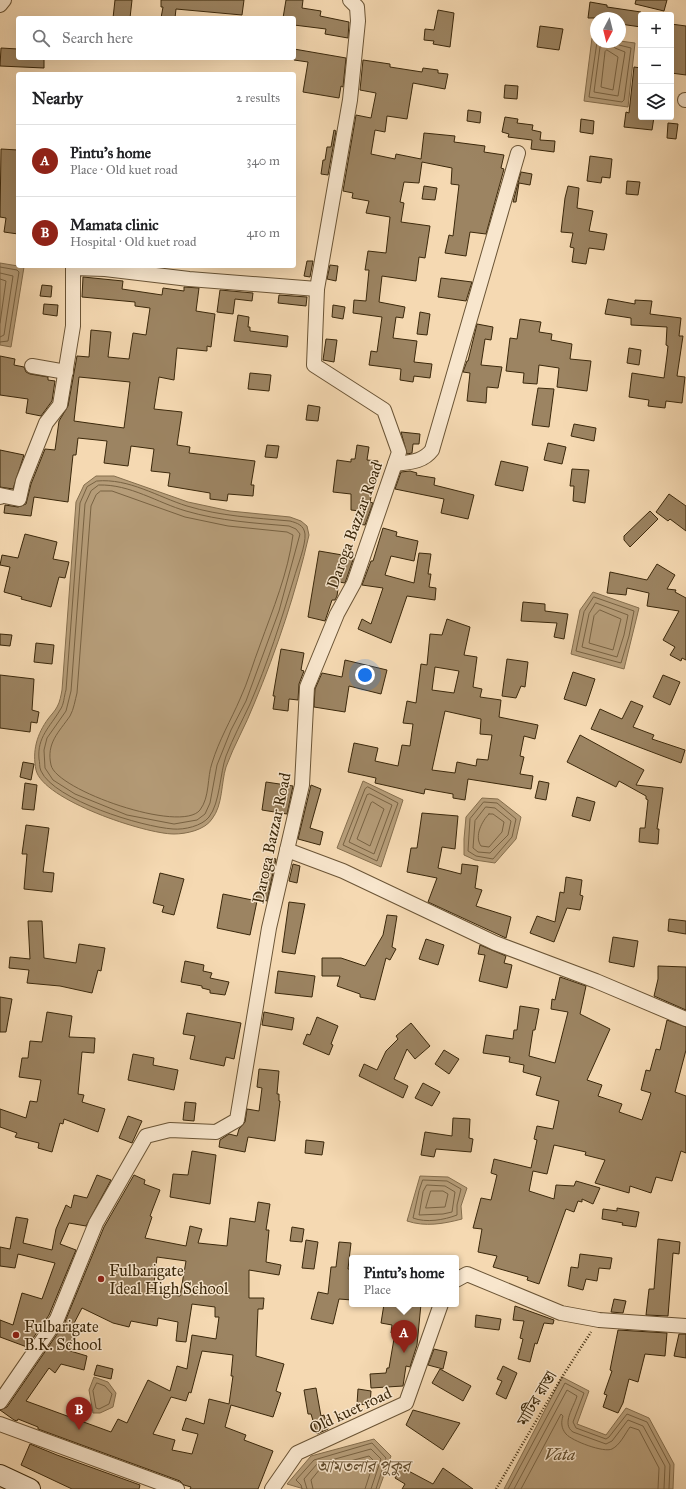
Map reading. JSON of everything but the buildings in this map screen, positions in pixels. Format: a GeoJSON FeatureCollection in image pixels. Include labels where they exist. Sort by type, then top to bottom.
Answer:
{"type":"FeatureCollection","features":[{"type":"Feature","properties":{"kind":"main road"},"geometry":{"type":"LineString","coordinates":[[0,1475],[30,1489]]}},
{"type":"Feature","properties":{"kind":"street"},"geometry":{"type":"LineString","coordinates":[[0,5],[4,0]]}},
{"type":"Feature","properties":{"kind":"street","name":"Daroga Bazzar Road"},"geometry":{"type":"LineString","coordinates":[[0,1402],[57,1319],[96,1223],[146,1136],[170,1130],[216,1132],[237,1120],[269,928],[302,785],[307,687],[337,614],[354,583],[399,452],[384,410],[314,365],[318,289],[350,100],[358,21],[357,7],[350,0]]}},
{"type":"Feature","properties":{"kind":"street"},"geometry":{"type":"LineString","coordinates":[[395,464],[415,462],[426,457],[432,450],[518,152]]}},
{"type":"Feature","properties":{"kind":"street"},"geometry":{"type":"LineString","coordinates":[[0,496],[19,499],[26,474],[46,423],[60,405],[73,326],[72,268]]}},
{"type":"Feature","properties":{"kind":"street"},"geometry":{"type":"LineString","coordinates":[[88,268],[189,279],[318,289]]}},
{"type":"Feature","properties":{"kind":"street"},"geometry":{"type":"LineString","coordinates":[[32,366],[66,372]]}},
{"type":"Feature","properties":{"kind":"street"},"geometry":{"type":"LineString","coordinates":[[287,850],[350,874],[495,943],[596,981],[686,1019]]}},
{"type":"Feature","properties":{"kind":"street"},"geometry":{"type":"LineString","coordinates":[[459,1278],[467,1274],[561,1313],[599,1320],[686,1326]]}},
{"type":"Feature","properties":{"kind":"street","name":"Old kuet road"},"geometry":{"type":"LineString","coordinates":[[272,1489],[297,1453],[406,1403],[440,1307]]}},
{"type":"Feature","properties":{"kind":"street"},"geometry":{"type":"LineString","coordinates":[[0,1424],[177,1489]]}},
{"type":"Feature","properties":{"kind":"path","name":"মাটির রাস্তা"},"geometry":{"type":"LineString","coordinates":[[496,1489],[562,1377],[599,1320]]}},
{"type":"Feature","properties":{"kind":"water"},"geometry":{"type":"Polygon","coordinates":[[[626,42],[635,43],[628,107],[584,101],[591,48],[626,48],[626,42]]]}},
{"type":"Feature","properties":{"kind":"water"},"geometry":{"type":"Polygon","coordinates":[[[0,263],[16,266],[16,268],[24,268],[11,347],[0,345],[0,263]]]}},
{"type":"Feature","properties":{"kind":"water"},"geometry":{"type":"Polygon","coordinates":[[[96,476],[114,476],[188,502],[230,511],[290,517],[301,521],[307,526],[309,535],[298,578],[278,641],[251,712],[226,767],[220,801],[216,813],[209,823],[200,829],[174,834],[119,822],[56,793],[43,781],[36,770],[36,743],[44,725],[58,705],[62,690],[76,502],[84,485],[96,476]]]}},
{"type":"Feature","properties":{"kind":"water"},"geometry":{"type":"Polygon","coordinates":[[[593,592],[639,608],[624,669],[571,654],[580,610],[593,592]]]}},
{"type":"Feature","properties":{"kind":"water"},"geometry":{"type":"Polygon","coordinates":[[[363,781],[403,800],[381,867],[337,848],[363,781]]]}},
{"type":"Feature","properties":{"kind":"water"},"geometry":{"type":"Polygon","coordinates":[[[482,798],[498,799],[521,817],[516,839],[495,863],[475,860],[464,855],[466,817],[482,798]]]}},
{"type":"Feature","properties":{"kind":"water"},"geometry":{"type":"Polygon","coordinates":[[[420,1176],[448,1177],[467,1188],[461,1206],[462,1219],[434,1224],[421,1224],[407,1221],[420,1176]]]}},
{"type":"Feature","properties":{"kind":"water"},"geometry":{"type":"Polygon","coordinates":[[[94,1377],[108,1382],[116,1393],[113,1407],[100,1413],[93,1413],[89,1390],[94,1377]]]}},
{"type":"Feature","properties":{"kind":"water","name":"Vata"},"geometry":{"type":"Polygon","coordinates":[[[562,1377],[589,1391],[577,1424],[606,1435],[626,1408],[649,1418],[674,1464],[673,1489],[504,1489],[562,1377]]]}},
{"type":"Feature","properties":{"kind":"water","name":"আমতলার পুকুর"},"geometry":{"type":"Polygon","coordinates":[[[374,1439],[391,1456],[379,1489],[304,1489],[287,1484],[311,1456],[374,1439]]]}},
{"type":"Feature","properties":{"kind":"place","name":"Fulbarigate Ideal High School"},"geometry":{"type":"Point","coordinates":[101,1279]}},
{"type":"Feature","properties":{"kind":"place","name":"Fulbarigate B.K. School"},"geometry":{"type":"Point","coordinates":[16,1335]}},
{"type":"Feature","properties":{"kind":"place","name":"Pintu's home"},"geometry":{"type":"Point","coordinates":[404,1353]}},
{"type":"Feature","properties":{"kind":"place","name":"Mamata clinic"},"geometry":{"type":"Point","coordinates":[79,1430]}}]}
